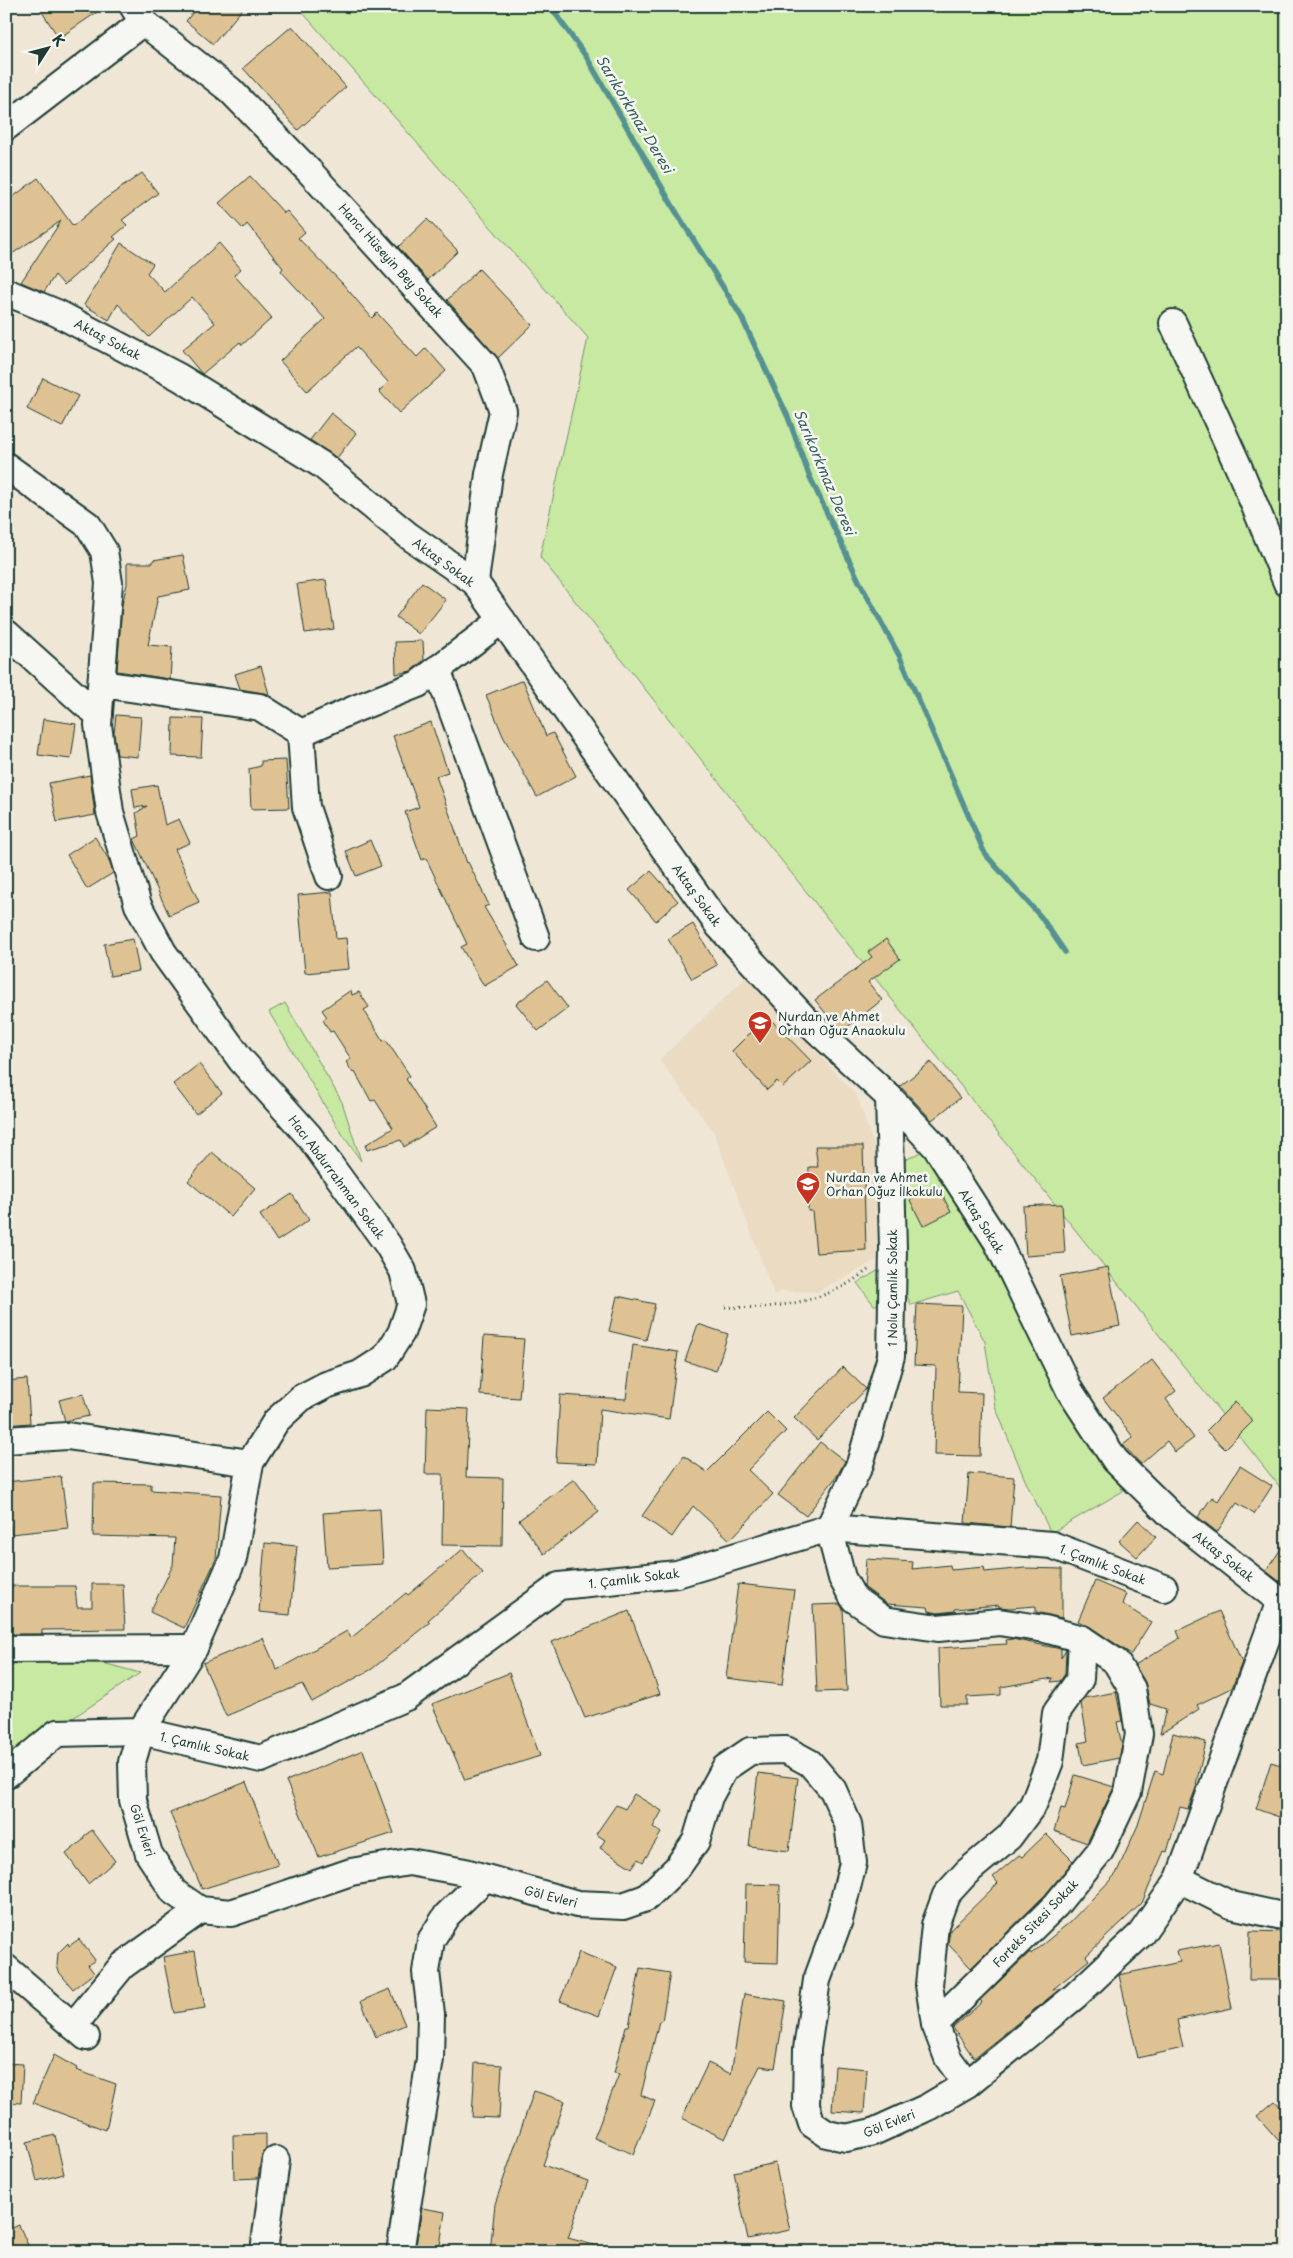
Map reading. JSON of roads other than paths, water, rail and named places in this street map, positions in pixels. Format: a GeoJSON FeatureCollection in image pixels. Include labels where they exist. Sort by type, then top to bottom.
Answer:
{"type":"FeatureCollection","features":[{"type":"Feature","properties":{"kind":"street"},"geometry":{"type":"LineString","coordinates":[[6,127],[138,14]]}},
{"type":"Feature","properties":{"kind":"street","name":"Hancı Hüseyin Bey Sokak"},"geometry":{"type":"LineString","coordinates":[[138,14],[230,90],[309,171],[486,366],[503,411],[489,474],[475,582]]}},
{"type":"Feature","properties":{"kind":"street","name":"Aktaş Sokak"},"geometry":{"type":"LineString","coordinates":[[6,292],[58,313],[179,377],[322,466],[409,536],[475,582],[719,926],[806,1020],[889,1097],[936,1147],[998,1243],[1070,1391],[1115,1460],[1171,1515],[1284,1605]]}},
{"type":"Feature","properties":{"kind":"street"},"geometry":{"type":"LineString","coordinates":[[1173,323],[1239,468],[1287,583]]}},
{"type":"Feature","properties":{"kind":"street","name":"Hacı Abdurrahman Sokak"},"geometry":{"type":"LineString","coordinates":[[6,466],[88,525],[104,551],[109,584],[98,725],[110,812],[138,905],[163,952],[241,1060],[309,1136],[388,1246],[403,1272],[411,1304],[401,1333],[385,1358],[360,1374],[326,1385],[301,1398],[276,1421],[250,1463],[233,1559],[194,1648],[141,1731]]}},
{"type":"Feature","properties":{"kind":"street"},"geometry":{"type":"LineString","coordinates":[[301,733],[418,684],[502,620]]}},
{"type":"Feature","properties":{"kind":"street"},"geometry":{"type":"LineString","coordinates":[[6,633],[86,705],[99,714]]}},
{"type":"Feature","properties":{"kind":"street"},"geometry":{"type":"LineString","coordinates":[[437,669],[536,938]]}},
{"type":"Feature","properties":{"kind":"street"},"geometry":{"type":"LineString","coordinates":[[102,684],[260,707],[301,733]]}},
{"type":"Feature","properties":{"kind":"street"},"geometry":{"type":"LineString","coordinates":[[301,733],[306,807],[328,876]]}},
{"type":"Feature","properties":{"kind":"street","name":"1 Nolu Çamlık Sokak"},"geometry":{"type":"LineString","coordinates":[[829,1528],[860,1464],[891,1356],[893,1249],[889,1097]]}},
{"type":"Feature","properties":{"kind":"street"},"geometry":{"type":"LineString","coordinates":[[6,1440],[67,1436],[250,1463]]}},
{"type":"Feature","properties":{"kind":"street","name":"1. Çamlık Sokak"},"geometry":{"type":"LineString","coordinates":[[141,1731],[261,1759],[406,1697],[559,1586],[677,1574],[829,1528],[1052,1544],[1164,1588]]}},
{"type":"Feature","properties":{"kind":"street","name":"Forteks Sitesi Sokak"},"geometry":{"type":"LineString","coordinates":[[829,1528],[842,1578],[854,1599],[884,1620],[938,1628],[999,1622],[1045,1629],[1082,1639],[1116,1662],[1132,1689],[1139,1734],[1128,1792],[1100,1851],[1056,1905],[936,2024]]}},
{"type":"Feature","properties":{"kind":"street"},"geometry":{"type":"LineString","coordinates":[[1082,1639],[1080,1679],[1056,1713],[1050,1761],[1033,1805],[1009,1837],[968,1872],[946,1895],[935,1925],[929,1985],[936,2024],[948,2058],[967,2084],[1075,1996],[1141,1934],[1180,1879],[1284,1605]]}},
{"type":"Feature","properties":{"kind":"street"},"geometry":{"type":"LineString","coordinates":[[6,1649],[194,1648]]}},
{"type":"Feature","properties":{"kind":"street"},"geometry":{"type":"LineString","coordinates":[[6,1775],[57,1733],[141,1731]]}},
{"type":"Feature","properties":{"kind":"street","name":"Göl Evleri"},"geometry":{"type":"LineString","coordinates":[[141,1731],[132,1762],[133,1800],[149,1854],[174,1892],[200,1910],[231,1912],[351,1872],[409,1862],[465,1872],[577,1904],[623,1906],[646,1898],[677,1868],[696,1841],[709,1797],[725,1768],[750,1751],[786,1750],[810,1763],[833,1790],[848,1824],[853,1863],[839,1920],[817,1980],[807,2049],[806,2106],[812,2124],[827,2134],[846,2138],[873,2132],[928,2107],[967,2084]]}},
{"type":"Feature","properties":{"kind":"street"},"geometry":{"type":"LineString","coordinates":[[400,2252],[430,2060],[431,2014],[426,1972],[431,1940],[448,1915],[485,1878]]}},
{"type":"Feature","properties":{"kind":"street"},"geometry":{"type":"LineString","coordinates":[[1180,1879],[1231,1905],[1287,1916]]}},
{"type":"Feature","properties":{"kind":"street"},"geometry":{"type":"LineString","coordinates":[[6,1968],[80,2032],[122,1966],[200,1910]]}},
{"type":"Feature","properties":{"kind":"street"},"geometry":{"type":"LineString","coordinates":[[267,2252],[265,2243],[276,2160]]}},
{"type":"Feature","properties":{"kind":"waterway","name":"Sarıkorkmaz Deresi"},"geometry":{"type":"LineString","coordinates":[[550,6],[587,58],[675,210],[741,316],[788,417],[809,475],[859,581],[900,657],[985,854],[1041,917],[1065,952]]}},
{"type":"Feature","properties":{"kind":"place","name":"Nurdan ve Ahmet Orhan Oğuz Anaokulu"},"geometry":{"type":"Point","coordinates":[760,1044]}},
{"type":"Feature","properties":{"kind":"place","name":"Nurdan ve Ahmet Orhan Oğuz İlkokulu"},"geometry":{"type":"Point","coordinates":[808,1205]}}]}
